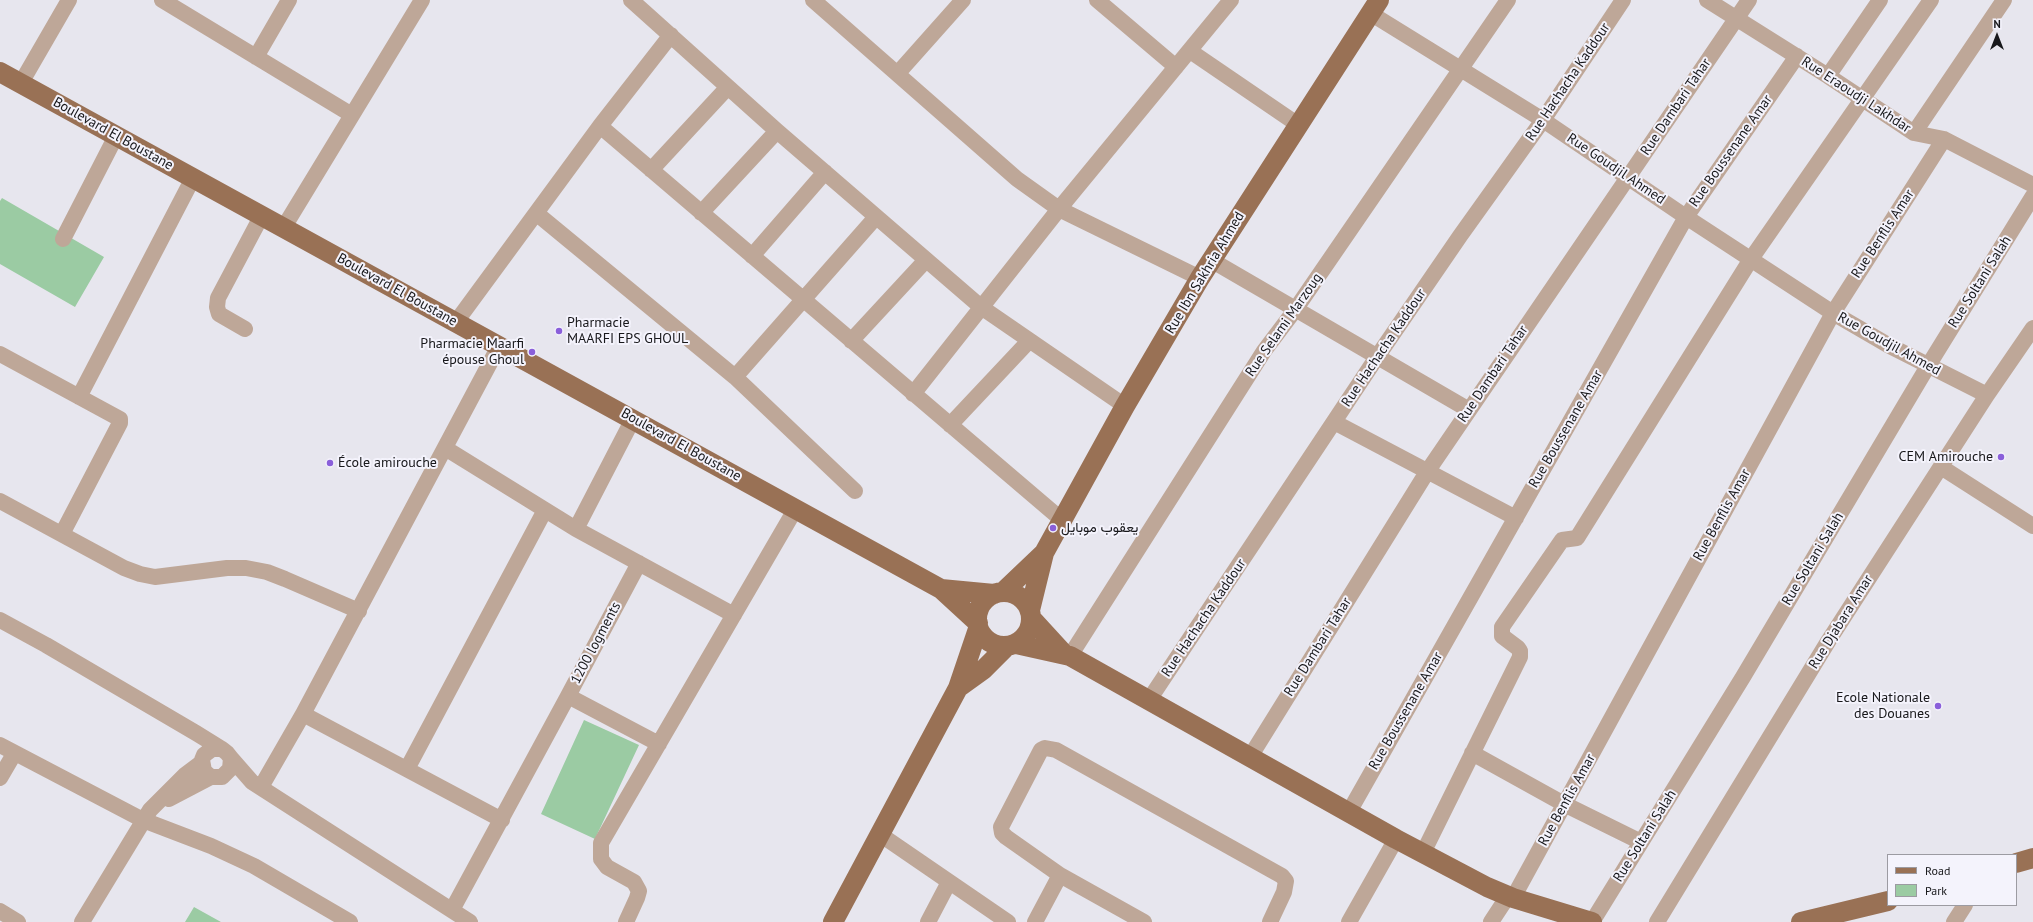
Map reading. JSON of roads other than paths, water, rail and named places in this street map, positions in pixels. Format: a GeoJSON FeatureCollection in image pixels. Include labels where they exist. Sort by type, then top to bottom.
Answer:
{"type":"FeatureCollection","features":[{"type":"Feature","properties":{"kind":"main road","name":"Rue Ibn Sakhria Ahmed"},"geometry":{"type":"LineString","coordinates":[[1044,553],[1126,406],[1200,278],[1297,124],[1374,6]]}},
{"type":"Feature","properties":{"kind":"main road","name":"Boulevard El Boustane"},"geometry":{"type":"LineString","coordinates":[[0,72],[941,589]]}},
{"type":"Feature","properties":{"kind":"main road"},"geometry":{"type":"LineString","coordinates":[[833,922],[881,835],[958,688],[978,626],[978,610],[986,599],[998,593],[1044,553]]}},
{"type":"Feature","properties":{"kind":"main road"},"geometry":{"type":"LineString","coordinates":[[958,688],[983,670],[1011,645],[1026,637],[1030,628],[1031,614],[1044,553]]}},
{"type":"Feature","properties":{"kind":"main road"},"geometry":{"type":"LineString","coordinates":[[941,589],[1012,593],[1021,598],[1031,614],[1067,655]]}},
{"type":"Feature","properties":{"kind":"main road"},"geometry":{"type":"LineString","coordinates":[[941,589],[978,626],[988,642],[997,646],[1011,645],[1067,655],[1423,853],[1511,897],[1592,922]]}},
{"type":"Feature","properties":{"kind":"main road"},"geometry":{"type":"LineString","coordinates":[[2017,863],[2033,858]]}},
{"type":"Feature","properties":{"kind":"main road"},"geometry":{"type":"LineString","coordinates":[[1801,922],[1887,901]]}},
{"type":"Feature","properties":{"kind":"street"},"geometry":{"type":"LineString","coordinates":[[21,83],[69,0]]}},
{"type":"Feature","properties":{"kind":"street"},"geometry":{"type":"LineString","coordinates":[[162,0],[352,114]]}},
{"type":"Feature","properties":{"kind":"street"},"geometry":{"type":"LineString","coordinates":[[256,57],[289,0]]}},
{"type":"Feature","properties":{"kind":"street"},"geometry":{"type":"LineString","coordinates":[[284,227],[422,0]]}},
{"type":"Feature","properties":{"kind":"street"},"geometry":{"type":"LineString","coordinates":[[631,0],[728,87],[981,308],[1126,406]]}},
{"type":"Feature","properties":{"kind":"street"},"geometry":{"type":"LineString","coordinates":[[898,73],[963,0]]}},
{"type":"Feature","properties":{"kind":"street"},"geometry":{"type":"LineString","coordinates":[[1097,0],[1176,68]]}},
{"type":"Feature","properties":{"kind":"street"},"geometry":{"type":"LineString","coordinates":[[913,394],[1059,209],[1231,0]]}},
{"type":"Feature","properties":{"kind":"street","name":"Rue Selami Marzoug"},"geometry":{"type":"LineString","coordinates":[[1067,655],[1235,396],[1462,69],[1508,0]]}},
{"type":"Feature","properties":{"kind":"street","name":"Rue Hachacha Kaddour"},"geometry":{"type":"LineString","coordinates":[[1149,700],[1377,357],[1460,236],[1544,120],[1623,0]]}},
{"type":"Feature","properties":{"kind":"street","name":"Rue Eraoudji Lakhdar"},"geometry":{"type":"LineString","coordinates":[[1708,0],[1828,76],[1914,133],[1944,140],[2033,185]]}},
{"type":"Feature","properties":{"kind":"street","name":"Rue Dambari Tahar"},"geometry":{"type":"LineString","coordinates":[[1250,756],[1427,472],[1749,0]]}},
{"type":"Feature","properties":{"kind":"street"},"geometry":{"type":"LineString","coordinates":[[1828,76],[1880,0]]}},
{"type":"Feature","properties":{"kind":"street"},"geometry":{"type":"LineString","coordinates":[[1423,853],[1520,653],[1518,648],[1502,636],[1502,627],[1562,540],[1577,538],[1751,259],[1863,100],[1930,0]]}},
{"type":"Feature","properties":{"kind":"street"},"geometry":{"type":"LineString","coordinates":[[1914,133],[2004,0]]}},
{"type":"Feature","properties":{"kind":"street"},"geometry":{"type":"LineString","coordinates":[[820,2],[1017,179],[1059,209],[1200,278]]}},
{"type":"Feature","properties":{"kind":"street","name":"Rue Goudjil Ahmed"},"geometry":{"type":"LineString","coordinates":[[1374,6],[1462,69],[1544,120],[1686,217],[1832,313],[1928,366],[1987,395]]}},
{"type":"Feature","properties":{"kind":"street"},"geometry":{"type":"LineString","coordinates":[[456,322],[600,126],[671,35]]}},
{"type":"Feature","properties":{"kind":"street"},"geometry":{"type":"LineString","coordinates":[[1190,51],[1297,124]]}},
{"type":"Feature","properties":{"kind":"street","name":"Rue Boussenane Amar"},"geometry":{"type":"LineString","coordinates":[[1349,812],[1686,217],[1797,56]]}},
{"type":"Feature","properties":{"kind":"street"},"geometry":{"type":"LineString","coordinates":[[651,170],[728,87]]}},
{"type":"Feature","properties":{"kind":"street"},"geometry":{"type":"LineString","coordinates":[[600,126],[1062,520]]}},
{"type":"Feature","properties":{"kind":"street"},"geometry":{"type":"LineString","coordinates":[[702,213],[777,130]]}},
{"type":"Feature","properties":{"kind":"street"},"geometry":{"type":"LineString","coordinates":[[63,239],[116,136]]}},
{"type":"Feature","properties":{"kind":"street","name":"Rue Benflis Amar"},"geometry":{"type":"LineString","coordinates":[[1491,922],[1511,897],[1564,804],[1832,313],[1944,140]]}},
{"type":"Feature","properties":{"kind":"street"},"geometry":{"type":"LineString","coordinates":[[752,256],[825,172]]}},
{"type":"Feature","properties":{"kind":"street"},"geometry":{"type":"LineString","coordinates":[[79,397],[193,178]]}},
{"type":"Feature","properties":{"kind":"street","name":"Rue Soltani Salah"},"geometry":{"type":"LineString","coordinates":[[1592,922],[1743,677],[1928,366],[2033,196]]}},
{"type":"Feature","properties":{"kind":"street"},"geometry":{"type":"LineString","coordinates":[[536,213],[735,377],[855,491]]}},
{"type":"Feature","properties":{"kind":"street"},"geometry":{"type":"LineString","coordinates":[[245,329],[220,314],[217,307],[218,298],[262,215]]}},
{"type":"Feature","properties":{"kind":"street"},"geometry":{"type":"LineString","coordinates":[[735,377],[804,301],[876,216]]}},
{"type":"Feature","properties":{"kind":"street"},"geometry":{"type":"LineString","coordinates":[[851,341],[926,260]]}},
{"type":"Feature","properties":{"kind":"street"},"geometry":{"type":"LineString","coordinates":[[1211,260],[1469,410]]}},
{"type":"Feature","properties":{"kind":"street","name":"Rue Djabara Amar"},"geometry":{"type":"LineString","coordinates":[[1658,922],[1829,640],[1987,395],[2033,328]]}},
{"type":"Feature","properties":{"kind":"street"},"geometry":{"type":"LineString","coordinates":[[950,425],[1029,341]]}},
{"type":"Feature","properties":{"kind":"street"},"geometry":{"type":"LineString","coordinates":[[256,784],[304,714],[500,346]]}},
{"type":"Feature","properties":{"kind":"street"},"geometry":{"type":"LineString","coordinates":[[0,354],[119,417],[121,421],[62,534]]}},
{"type":"Feature","properties":{"kind":"street"},"geometry":{"type":"LineString","coordinates":[[576,529],[633,419]]}},
{"type":"Feature","properties":{"kind":"street"},"geometry":{"type":"LineString","coordinates":[[1334,422],[1516,518]]}},
{"type":"Feature","properties":{"kind":"street"},"geometry":{"type":"LineString","coordinates":[[445,448],[576,529],[734,614]]}},
{"type":"Feature","properties":{"kind":"street"},"geometry":{"type":"LineString","coordinates":[[1941,466],[2033,526]]}},
{"type":"Feature","properties":{"kind":"street"},"geometry":{"type":"LineString","coordinates":[[2,507],[62,534],[124,568],[140,574],[155,577],[227,568],[246,568],[266,572],[285,579],[359,611]]}},
{"type":"Feature","properties":{"kind":"street"},"geometry":{"type":"LineString","coordinates":[[626,922],[635,904],[639,891],[634,882],[607,867],[601,859],[601,843],[796,508]]}},
{"type":"Feature","properties":{"kind":"street"},"geometry":{"type":"LineString","coordinates":[[407,769],[545,510]]}},
{"type":"Feature","properties":{"kind":"street","name":"1200 logments"},"geometry":{"type":"LineString","coordinates":[[639,563],[568,696],[659,744]]}},
{"type":"Feature","properties":{"kind":"street"},"geometry":{"type":"LineString","coordinates":[[0,620],[196,733],[226,754],[256,784],[470,922]]}},
{"type":"Feature","properties":{"kind":"street"},"geometry":{"type":"LineString","coordinates":[[452,910],[568,696]]}},
{"type":"Feature","properties":{"kind":"street"},"geometry":{"type":"LineString","coordinates":[[304,714],[502,820]]}},
{"type":"Feature","properties":{"kind":"street"},"geometry":{"type":"LineString","coordinates":[[196,733],[204,772],[216,777],[256,784]]}},
{"type":"Feature","properties":{"kind":"street"},"geometry":{"type":"LineString","coordinates":[[0,745],[14,754],[254,866],[350,922]]}},
{"type":"Feature","properties":{"kind":"street"},"geometry":{"type":"LineString","coordinates":[[1144,922],[1060,875],[1006,838],[1002,830],[1002,824],[1041,750],[1045,748],[1056,750],[1282,876],[1286,881],[1284,892],[1270,922]]}},
{"type":"Feature","properties":{"kind":"street"},"geometry":{"type":"LineString","coordinates":[[82,922],[146,815],[185,775],[201,761],[204,755],[212,749],[226,754]]}},
{"type":"Feature","properties":{"kind":"street"},"geometry":{"type":"LineString","coordinates":[[1472,753],[1564,804],[1641,842]]}},
{"type":"Feature","properties":{"kind":"street"},"geometry":{"type":"LineString","coordinates":[[0,778],[14,754]]}},
{"type":"Feature","properties":{"kind":"street"},"geometry":{"type":"LineString","coordinates":[[146,815],[230,769],[226,754]]}},
{"type":"Feature","properties":{"kind":"street"},"geometry":{"type":"LineString","coordinates":[[881,835],[1008,922]]}},
{"type":"Feature","properties":{"kind":"street"},"geometry":{"type":"LineString","coordinates":[[1349,922],[1396,838]]}},
{"type":"Feature","properties":{"kind":"street"},"geometry":{"type":"LineString","coordinates":[[1035,922],[1060,875]]}},
{"type":"Feature","properties":{"kind":"street"},"geometry":{"type":"LineString","coordinates":[[928,922],[949,882]]}},
{"type":"Feature","properties":{"kind":"street"},"geometry":{"type":"LineString","coordinates":[[1954,922],[1964,906]]}},
{"type":"Feature","properties":{"kind":"street"},"geometry":{"type":"LineString","coordinates":[[0,911],[18,922]]}},
{"type":"Feature","properties":{"kind":"place","name":"Pharmacie MAARFI EPS GHOUL"},"geometry":{"type":"Point","coordinates":[559,331]}},
{"type":"Feature","properties":{"kind":"place","name":"Pharmacie Maarfi épouse Ghoul"},"geometry":{"type":"Point","coordinates":[532,352]}},
{"type":"Feature","properties":{"kind":"place","name":"CEM Amirouche"},"geometry":{"type":"Point","coordinates":[2001,457]}},
{"type":"Feature","properties":{"kind":"place","name":"École amirouche"},"geometry":{"type":"Point","coordinates":[330,463]}},
{"type":"Feature","properties":{"kind":"place","name":"يعقوب موبايل"},"geometry":{"type":"Point","coordinates":[1053,528]}},
{"type":"Feature","properties":{"kind":"place","name":"Ecole Nationale des Douanes"},"geometry":{"type":"Point","coordinates":[1938,706]}}]}
